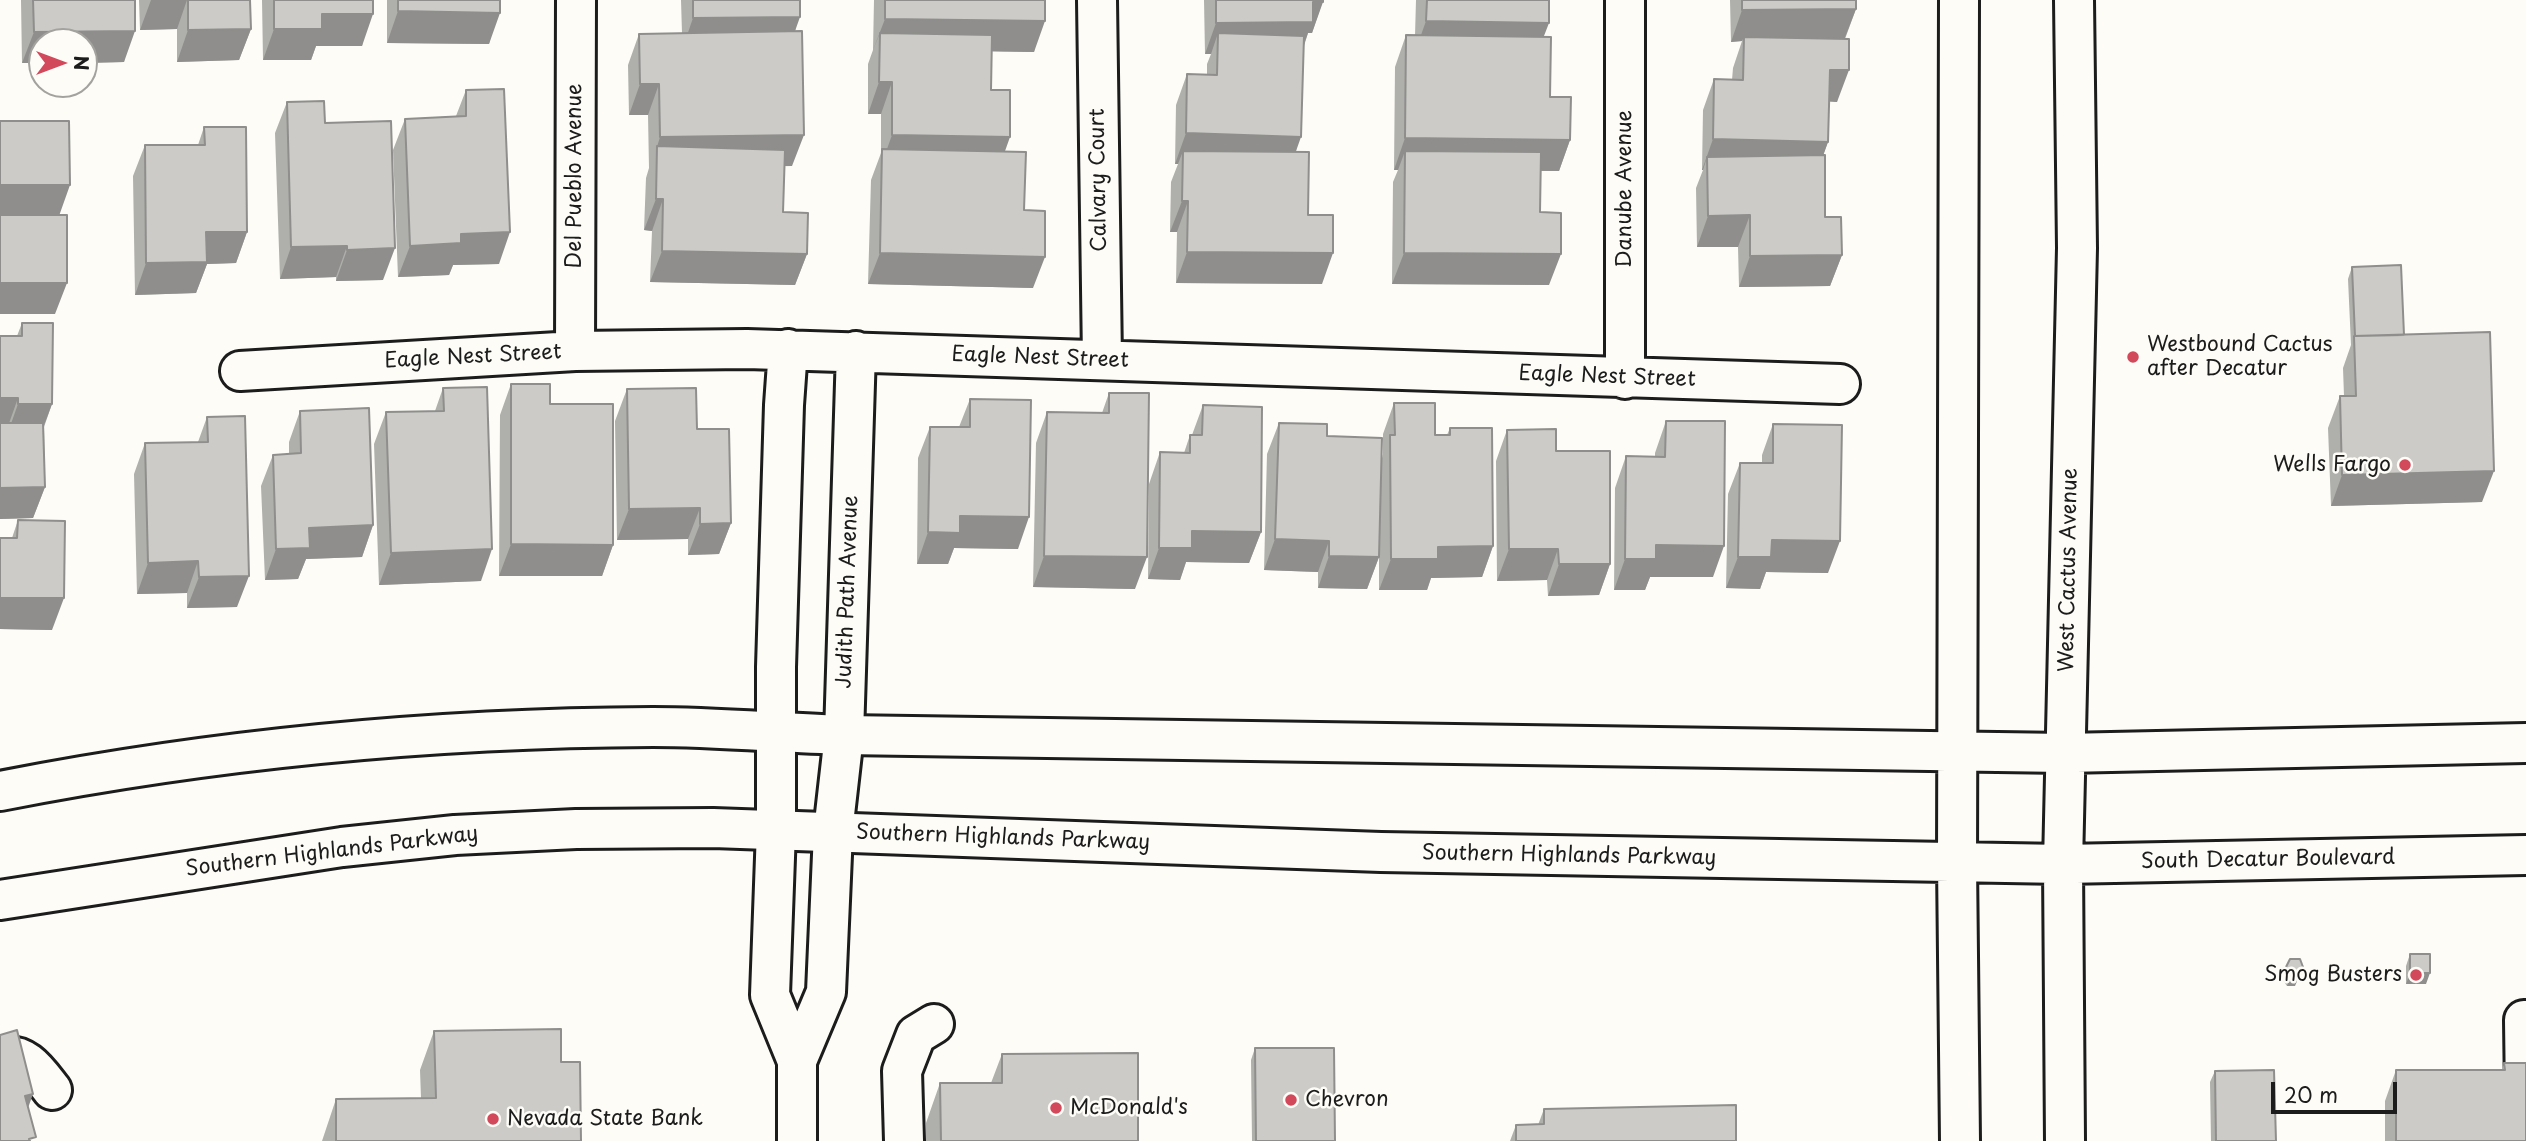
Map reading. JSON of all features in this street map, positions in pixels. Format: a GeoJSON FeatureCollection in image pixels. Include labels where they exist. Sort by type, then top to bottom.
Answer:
{"type":"FeatureCollection","features":[{"type":"Feature","properties":{"kind":"main road","name":"Del Pueblo Avenue"},"geometry":{"type":"LineString","coordinates":[[575,351],[576,0]]}},
{"type":"Feature","properties":{"kind":"main road","name":"Calvary Court"},"geometry":{"type":"LineString","coordinates":[[1097,0],[1102,360]]}},
{"type":"Feature","properties":{"kind":"main road","name":"Danube Avenue"},"geometry":{"type":"LineString","coordinates":[[1625,0],[1625,379]]}},
{"type":"Feature","properties":{"kind":"main road"},"geometry":{"type":"LineString","coordinates":[[1959,0],[1957,863],[1961,1141]]}},
{"type":"Feature","properties":{"kind":"main road","name":"West Cactus Avenue"},"geometry":{"type":"LineString","coordinates":[[2065,1141],[2063,864],[2077,248],[2074,0]]}},
{"type":"Feature","properties":{"kind":"main road","name":"Eagle Nest Street"},"geometry":{"type":"LineString","coordinates":[[240,371],[575,351],[788,349],[1625,379],[1840,384]]}},
{"type":"Feature","properties":{"kind":"main road"},"geometry":{"type":"LineString","coordinates":[[788,349],[783,419],[774,733],[776,830],[770,995],[797,1061],[797,1141]]}},
{"type":"Feature","properties":{"kind":"main road","name":"Judith Path Avenue"},"geometry":{"type":"LineString","coordinates":[[797,1061],[826,992],[833,832],[844,735],[856,351]]}},
{"type":"Feature","properties":{"kind":"main road"},"geometry":{"type":"LineString","coordinates":[[0,791],[60,779],[205,758],[359,741],[655,727],[844,735],[2011,752],[2526,743]]}},
{"type":"Feature","properties":{"kind":"main road","name":"Southern Highlands Parkway"},"geometry":{"type":"LineString","coordinates":[[0,900],[302,853],[455,835],[576,829],[776,830],[1381,852],[2010,863]]}},
{"type":"Feature","properties":{"kind":"main road","name":"South Decatur Boulevard"},"geometry":{"type":"LineString","coordinates":[[2010,863],[2526,855]]}},
{"type":"Feature","properties":{"kind":"main road"},"geometry":{"type":"LineString","coordinates":[[2524,1020],[2525,1095]]}},
{"type":"Feature","properties":{"kind":"main road"},"geometry":{"type":"LineString","coordinates":[[904,1141],[902,1071],[916,1035],[934,1024]]}},
{"type":"Feature","properties":{"kind":"main road"},"geometry":{"type":"LineString","coordinates":[[0,1057],[9,1055],[26,1059],[52,1090]]}},
{"type":"Feature","properties":{"kind":"building"},"geometry":{"type":"Polygon","coordinates":[[[33,0],[135,0],[135,31],[34,28],[33,0]]]}},
{"type":"Feature","properties":{"kind":"building"},"geometry":{"type":"Polygon","coordinates":[[[188,0],[250,0],[251,29],[188,30],[188,0]]]}},
{"type":"Feature","properties":{"kind":"building"},"geometry":{"type":"Polygon","coordinates":[[[274,0],[373,0],[373,14],[322,14],[322,29],[274,29],[274,0]]]}},
{"type":"Feature","properties":{"kind":"building"},"geometry":{"type":"Polygon","coordinates":[[[398,0],[500,0],[500,13],[398,11],[398,0]]]}},
{"type":"Feature","properties":{"kind":"building"},"geometry":{"type":"Polygon","coordinates":[[[693,0],[800,0],[800,17],[693,18],[693,0]]]}},
{"type":"Feature","properties":{"kind":"building"},"geometry":{"type":"Polygon","coordinates":[[[885,0],[1045,0],[1045,21],[885,19],[885,0]]]}},
{"type":"Feature","properties":{"kind":"building"},"geometry":{"type":"Polygon","coordinates":[[[1216,0],[1323,2],[1313,2],[1313,22],[1216,23],[1216,0]]]}},
{"type":"Feature","properties":{"kind":"building"},"geometry":{"type":"Polygon","coordinates":[[[1427,0],[1549,0],[1549,23],[1426,21],[1427,0]]]}},
{"type":"Feature","properties":{"kind":"building"},"geometry":{"type":"Polygon","coordinates":[[[1742,0],[1856,0],[1856,9],[1742,10],[1742,0]]]}},
{"type":"Feature","properties":{"kind":"building"},"geometry":{"type":"Polygon","coordinates":[[[802,31],[804,135],[660,137],[659,84],[640,84],[639,34],[802,31]]]}},
{"type":"Feature","properties":{"kind":"building"},"geometry":{"type":"Polygon","coordinates":[[[880,33],[992,35],[991,90],[1010,90],[1010,137],[892,135],[892,82],[879,82],[880,33]]]}},
{"type":"Feature","properties":{"kind":"building"},"geometry":{"type":"Polygon","coordinates":[[[1218,33],[1304,36],[1301,137],[1186,133],[1187,74],[1217,75],[1218,33]]]}},
{"type":"Feature","properties":{"kind":"building"},"geometry":{"type":"Polygon","coordinates":[[[1406,35],[1551,37],[1550,97],[1571,97],[1570,140],[1405,138],[1406,35]]]}},
{"type":"Feature","properties":{"kind":"building"},"geometry":{"type":"Polygon","coordinates":[[[1744,37],[1849,39],[1849,70],[1830,70],[1828,142],[1713,139],[1714,79],[1743,80],[1744,37]]]}},
{"type":"Feature","properties":{"kind":"building"},"geometry":{"type":"Polygon","coordinates":[[[504,89],[510,232],[461,234],[461,243],[410,246],[405,119],[466,116],[466,90],[504,89]]]}},
{"type":"Feature","properties":{"kind":"building"},"geometry":{"type":"Polygon","coordinates":[[[324,101],[325,123],[391,121],[395,248],[347,250],[347,246],[291,247],[287,102],[324,101]]]}},
{"type":"Feature","properties":{"kind":"building"},"geometry":{"type":"Polygon","coordinates":[[[0,121],[69,121],[70,185],[0,185],[0,121]]]}},
{"type":"Feature","properties":{"kind":"building"},"geometry":{"type":"Polygon","coordinates":[[[204,127],[246,127],[247,232],[206,232],[207,262],[146,263],[145,145],[205,145],[204,127]]]}},
{"type":"Feature","properties":{"kind":"building"},"geometry":{"type":"Polygon","coordinates":[[[657,146],[785,150],[783,212],[808,213],[807,254],[662,251],[663,199],[656,199],[657,146]]]}},
{"type":"Feature","properties":{"kind":"building"},"geometry":{"type":"Polygon","coordinates":[[[882,149],[1026,152],[1024,210],[1045,211],[1045,257],[880,253],[882,149]]]}},
{"type":"Feature","properties":{"kind":"building"},"geometry":{"type":"Polygon","coordinates":[[[1183,151],[1309,152],[1308,215],[1333,215],[1333,253],[1187,252],[1188,201],[1182,201],[1183,151]]]}},
{"type":"Feature","properties":{"kind":"building"},"geometry":{"type":"Polygon","coordinates":[[[1405,151],[1541,152],[1540,212],[1561,213],[1561,254],[1404,253],[1405,151]]]}},
{"type":"Feature","properties":{"kind":"building"},"geometry":{"type":"Polygon","coordinates":[[[1825,155],[1825,217],[1841,217],[1842,255],[1750,256],[1750,215],[1708,216],[1707,157],[1825,155]]]}},
{"type":"Feature","properties":{"kind":"building"},"geometry":{"type":"Polygon","coordinates":[[[0,215],[67,215],[67,283],[0,283],[0,215]]]}},
{"type":"Feature","properties":{"kind":"building"},"geometry":{"type":"Polygon","coordinates":[[[2401,265],[2404,335],[2355,336],[2352,267],[2401,265]]]}},
{"type":"Feature","properties":{"kind":"building"},"geometry":{"type":"Polygon","coordinates":[[[22,323],[53,323],[52,404],[18,404],[18,398],[0,398],[0,336],[22,336],[22,323]]]}},
{"type":"Feature","properties":{"kind":"building","name":"Wells Fargo"},"geometry":{"type":"Polygon","coordinates":[[[2490,332],[2494,471],[2342,475],[2340,396],[2356,396],[2354,336],[2490,332]]]}},
{"type":"Feature","properties":{"kind":"building"},"geometry":{"type":"Polygon","coordinates":[[[511,384],[550,384],[550,404],[613,404],[613,545],[511,544],[511,384]]]}},
{"type":"Feature","properties":{"kind":"building"},"geometry":{"type":"Polygon","coordinates":[[[487,387],[492,549],[391,553],[386,412],[444,411],[443,388],[487,387]]]}},
{"type":"Feature","properties":{"kind":"building"},"geometry":{"type":"Polygon","coordinates":[[[696,388],[697,429],[729,429],[731,523],[700,524],[700,508],[629,509],[627,389],[696,388]]]}},
{"type":"Feature","properties":{"kind":"building"},"geometry":{"type":"Polygon","coordinates":[[[1109,393],[1149,393],[1147,557],[1044,556],[1047,412],[1109,413],[1109,393]]]}},
{"type":"Feature","properties":{"kind":"building"},"geometry":{"type":"Polygon","coordinates":[[[970,399],[1031,400],[1029,517],[960,516],[960,533],[928,532],[930,427],[970,427],[970,399]]]}},
{"type":"Feature","properties":{"kind":"building"},"geometry":{"type":"Polygon","coordinates":[[[1394,403],[1435,403],[1435,435],[1450,435],[1450,428],[1492,428],[1493,546],[1438,547],[1438,559],[1391,559],[1390,435],[1395,435],[1394,403]]]}},
{"type":"Feature","properties":{"kind":"building"},"geometry":{"type":"Polygon","coordinates":[[[1203,405],[1262,407],[1261,532],[1192,531],[1192,548],[1159,548],[1160,452],[1190,453],[1190,435],[1202,435],[1203,405]]]}},
{"type":"Feature","properties":{"kind":"building"},"geometry":{"type":"Polygon","coordinates":[[[369,408],[373,525],[309,528],[310,548],[276,549],[273,455],[301,453],[300,411],[369,408]]]}},
{"type":"Feature","properties":{"kind":"building"},"geometry":{"type":"Polygon","coordinates":[[[245,416],[249,576],[199,577],[198,561],[148,563],[145,443],[208,442],[207,417],[245,416]]]}},
{"type":"Feature","properties":{"kind":"building"},"geometry":{"type":"Polygon","coordinates":[[[1666,421],[1725,421],[1724,546],[1656,545],[1656,559],[1625,559],[1626,456],[1665,457],[1666,421]]]}},
{"type":"Feature","properties":{"kind":"building"},"geometry":{"type":"Polygon","coordinates":[[[0,423],[43,423],[45,487],[0,488],[0,423]]]}},
{"type":"Feature","properties":{"kind":"building"},"geometry":{"type":"Polygon","coordinates":[[[1279,423],[1327,424],[1327,436],[1382,438],[1379,557],[1329,556],[1329,541],[1275,539],[1279,423]]]}},
{"type":"Feature","properties":{"kind":"building"},"geometry":{"type":"Polygon","coordinates":[[[1773,424],[1842,425],[1840,541],[1772,540],[1771,557],[1738,557],[1740,463],[1773,463],[1773,424]]]}},
{"type":"Feature","properties":{"kind":"building"},"geometry":{"type":"Polygon","coordinates":[[[1556,429],[1556,451],[1610,451],[1610,564],[1559,564],[1558,549],[1509,549],[1507,430],[1556,429]]]}},
{"type":"Feature","properties":{"kind":"building"},"geometry":{"type":"Polygon","coordinates":[[[18,520],[65,521],[64,598],[0,598],[0,538],[17,538],[18,520]]]}},
{"type":"Feature","properties":{"kind":"building"},"geometry":{"type":"Polygon","coordinates":[[[2410,954],[2430,954],[2430,973],[2410,973],[2410,954]]]}},
{"type":"Feature","properties":{"kind":"building"},"geometry":{"type":"Polygon","coordinates":[[[2290,959],[2300,959],[2303,967],[2300,975],[2291,975],[2286,967],[2290,959]]]}},
{"type":"Feature","properties":{"kind":"building"},"geometry":{"type":"Polygon","coordinates":[[[561,1029],[561,1062],[580,1062],[581,1141],[336,1141],[336,1099],[436,1098],[434,1031],[561,1029]]]}},
{"type":"Feature","properties":{"kind":"building"},"geometry":{"type":"Polygon","coordinates":[[[17,1030],[33,1094],[25,1096],[36,1137],[29,1139],[30,1141],[0,1141],[0,1035],[17,1030]]]}},
{"type":"Feature","properties":{"kind":"building","name":"Chevron"},"geometry":{"type":"Polygon","coordinates":[[[1255,1048],[1334,1048],[1335,1141],[1256,1141],[1255,1048]]]}},
{"type":"Feature","properties":{"kind":"building"},"geometry":{"type":"Polygon","coordinates":[[[1138,1053],[1138,1141],[941,1141],[940,1083],[1002,1083],[1002,1054],[1138,1053]]]}},
{"type":"Feature","properties":{"kind":"building"},"geometry":{"type":"Polygon","coordinates":[[[2504,1063],[2526,1063],[2526,1141],[2396,1141],[2396,1070],[2505,1070],[2504,1063]]]}},
{"type":"Feature","properties":{"kind":"building"},"geometry":{"type":"Polygon","coordinates":[[[2274,1070],[2276,1141],[2216,1141],[2215,1071],[2274,1070]]]}},
{"type":"Feature","properties":{"kind":"building"},"geometry":{"type":"Polygon","coordinates":[[[1736,1105],[1736,1141],[1516,1141],[1516,1125],[1544,1124],[1544,1109],[1736,1105]]]}},
{"type":"Feature","properties":{"kind":"place","name":"Westbound Cactus after Decatur"},"geometry":{"type":"Point","coordinates":[2133,357]}},
{"type":"Feature","properties":{"kind":"place","name":"Wells Fargo"},"geometry":{"type":"Point","coordinates":[2405,465]}},
{"type":"Feature","properties":{"kind":"place","name":"Smog Busters"},"geometry":{"type":"Point","coordinates":[2416,975]}},
{"type":"Feature","properties":{"kind":"place","name":"Chevron"},"geometry":{"type":"Point","coordinates":[1291,1100]}},
{"type":"Feature","properties":{"kind":"place","name":"McDonald's"},"geometry":{"type":"Point","coordinates":[1056,1108]}},
{"type":"Feature","properties":{"kind":"place","name":"Nevada State Bank"},"geometry":{"type":"Point","coordinates":[493,1119]}}]}
